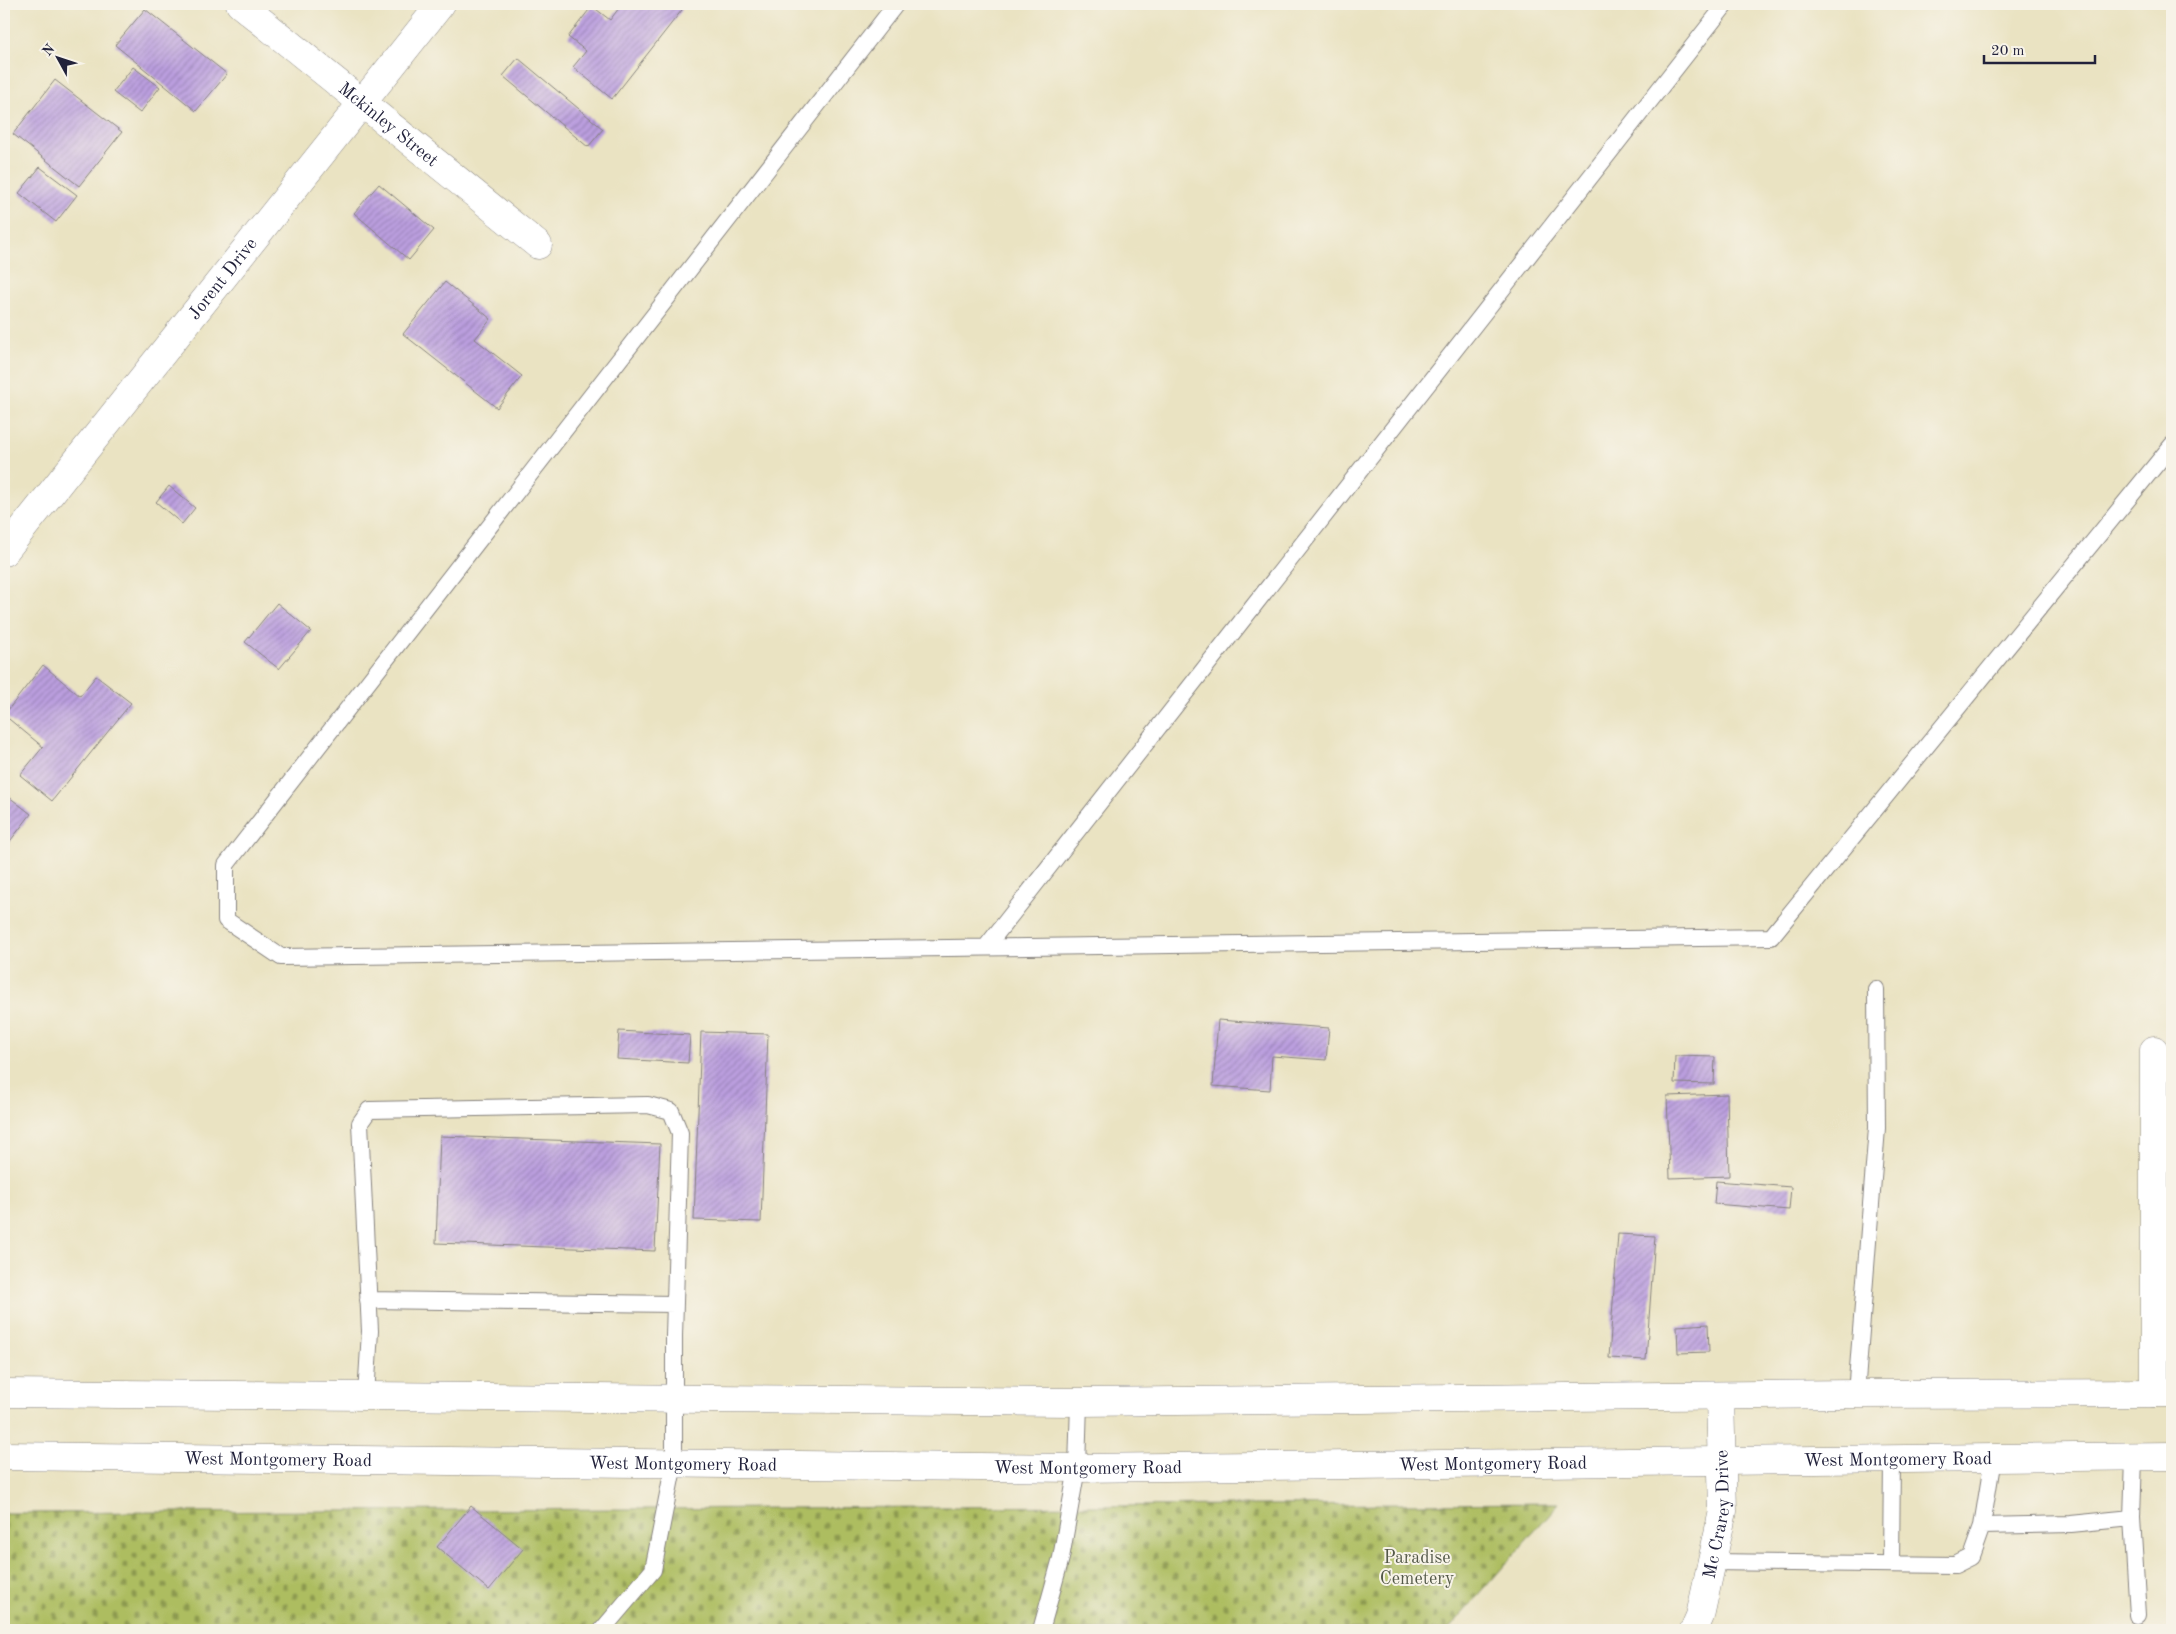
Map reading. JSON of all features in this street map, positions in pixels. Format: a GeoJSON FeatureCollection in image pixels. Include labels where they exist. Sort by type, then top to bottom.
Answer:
{"type":"FeatureCollection","features":[{"type":"Feature","properties":{"kind":"main road","name":"Mckinley Street"},"geometry":{"type":"LineString","coordinates":[[240,4],[538,245]]}},
{"type":"Feature","properties":{"kind":"main road","name":"Jorent Drive"},"geometry":{"type":"LineString","coordinates":[[4,552],[441,4]]}},
{"type":"Feature","properties":{"kind":"main road"},"geometry":{"type":"LineString","coordinates":[[4,1393],[1079,1402],[1720,1397],[1856,1394],[2163,1393],[2154,1050]]}},
{"type":"Feature","properties":{"kind":"main road","name":"Mc Crarey Drive"},"geometry":{"type":"LineString","coordinates":[[1694,1630],[1700,1616],[1723,1511],[1720,1397]]}},
{"type":"Feature","properties":{"kind":"main road","name":"West Montgomery Road"},"geometry":{"type":"LineString","coordinates":[[4,1456],[1077,1468],[2172,1456]]}},
{"type":"Feature","properties":{"kind":"lane"},"geometry":{"type":"LineString","coordinates":[[896,4],[226,864],[226,920],[281,957],[1771,937],[2172,445]]}},
{"type":"Feature","properties":{"kind":"lane"},"geometry":{"type":"LineString","coordinates":[[986,948],[1726,4]]}},
{"type":"Feature","properties":{"kind":"lane"},"geometry":{"type":"LineString","coordinates":[[1856,1394],[1877,1128],[1876,989]]}},
{"type":"Feature","properties":{"kind":"lane"},"geometry":{"type":"LineString","coordinates":[[366,1396],[370,1332],[360,1122],[369,1110],[648,1105],[671,1112],[680,1133],[675,1304],[674,1463],[653,1570],[602,1630]]}},
{"type":"Feature","properties":{"kind":"lane"},"geometry":{"type":"LineString","coordinates":[[368,1300],[675,1304]]}},
{"type":"Feature","properties":{"kind":"lane"},"geometry":{"type":"LineString","coordinates":[[1041,1630],[1061,1558],[1077,1468],[1079,1402]]}},
{"type":"Feature","properties":{"kind":"lane"},"geometry":{"type":"LineString","coordinates":[[2134,1457],[2132,1518],[2138,1615]]}},
{"type":"Feature","properties":{"kind":"lane"},"geometry":{"type":"LineString","coordinates":[[1712,1562],[1955,1565],[1971,1557],[1982,1526],[1993,1458]]}},
{"type":"Feature","properties":{"kind":"lane"},"geometry":{"type":"LineString","coordinates":[[1891,1564],[1892,1459]]}},
{"type":"Feature","properties":{"kind":"lane"},"geometry":{"type":"LineString","coordinates":[[1982,1526],[2071,1524],[2132,1518]]}},
{"type":"Feature","properties":{"kind":"green space","name":"Paradise Cemetery"},"geometry":{"type":"Polygon","coordinates":[[[1559,1503],[1448,1630],[4,1630],[4,1513],[1559,1503]]]}},
{"type":"Feature","properties":{"kind":"building"},"geometry":{"type":"Polygon","coordinates":[[[622,4],[675,4],[682,10],[612,99],[573,67],[586,51],[568,37],[592,6],[610,20],[622,4]]]}},
{"type":"Feature","properties":{"kind":"building"},"geometry":{"type":"Polygon","coordinates":[[[145,9],[227,74],[196,111],[115,45],[145,9]]]}},
{"type":"Feature","properties":{"kind":"building"},"geometry":{"type":"Polygon","coordinates":[[[518,58],[603,129],[588,147],[503,76],[518,58]]]}},
{"type":"Feature","properties":{"kind":"building"},"geometry":{"type":"Polygon","coordinates":[[[133,67],[160,87],[140,113],[113,92],[133,67]]]}},
{"type":"Feature","properties":{"kind":"building"},"geometry":{"type":"Polygon","coordinates":[[[55,80],[122,132],[79,186],[13,134],[55,80]]]}},
{"type":"Feature","properties":{"kind":"building"},"geometry":{"type":"Polygon","coordinates":[[[40,167],[77,195],[56,222],[19,193],[40,167]]]}},
{"type":"Feature","properties":{"kind":"building"},"geometry":{"type":"Polygon","coordinates":[[[379,184],[434,230],[409,260],[354,213],[379,184]]]}},
{"type":"Feature","properties":{"kind":"building"},"geometry":{"type":"Polygon","coordinates":[[[445,282],[491,319],[475,339],[522,376],[497,408],[403,334],[445,282]]]}},
{"type":"Feature","properties":{"kind":"building"},"geometry":{"type":"Polygon","coordinates":[[[169,486],[195,508],[182,524],[156,502],[169,486]]]}},
{"type":"Feature","properties":{"kind":"building"},"geometry":{"type":"Polygon","coordinates":[[[277,603],[311,631],[279,669],[245,642],[277,603]]]}},
{"type":"Feature","properties":{"kind":"building"},"geometry":{"type":"Polygon","coordinates":[[[43,665],[80,696],[96,676],[131,703],[52,801],[20,775],[43,747],[4,715],[43,665]]]}},
{"type":"Feature","properties":{"kind":"building"},"geometry":{"type":"Polygon","coordinates":[[[4,793],[31,814],[4,849],[4,793]]]}},
{"type":"Feature","properties":{"kind":"building"},"geometry":{"type":"Polygon","coordinates":[[[1218,1020],[1329,1028],[1326,1060],[1272,1056],[1270,1090],[1213,1086],[1218,1020]]]}},
{"type":"Feature","properties":{"kind":"building"},"geometry":{"type":"Polygon","coordinates":[[[619,1031],[690,1035],[688,1063],[617,1059],[619,1031]]]}},
{"type":"Feature","properties":{"kind":"building"},"geometry":{"type":"Polygon","coordinates":[[[701,1032],[768,1034],[761,1222],[694,1220],[701,1032]]]}},
{"type":"Feature","properties":{"kind":"building"},"geometry":{"type":"Polygon","coordinates":[[[1675,1056],[1715,1057],[1714,1084],[1674,1083],[1675,1056]]]}},
{"type":"Feature","properties":{"kind":"building"},"geometry":{"type":"Polygon","coordinates":[[[1727,1094],[1729,1176],[1670,1178],[1667,1096],[1727,1094]]]}},
{"type":"Feature","properties":{"kind":"building"},"geometry":{"type":"Polygon","coordinates":[[[440,1136],[660,1144],[655,1251],[436,1243],[440,1136]]]}},
{"type":"Feature","properties":{"kind":"building"},"geometry":{"type":"Polygon","coordinates":[[[1716,1181],[1791,1187],[1789,1210],[1714,1204],[1716,1181]]]}},
{"type":"Feature","properties":{"kind":"building"},"geometry":{"type":"Polygon","coordinates":[[[1618,1234],[1655,1236],[1646,1360],[1609,1358],[1618,1234]]]}},
{"type":"Feature","properties":{"kind":"building"},"geometry":{"type":"Polygon","coordinates":[[[1708,1324],[1709,1352],[1678,1353],[1677,1326],[1708,1324]]]}},
{"type":"Feature","properties":{"kind":"building"},"geometry":{"type":"Polygon","coordinates":[[[471,1506],[523,1549],[489,1590],[437,1547],[471,1506]]]}}]}
